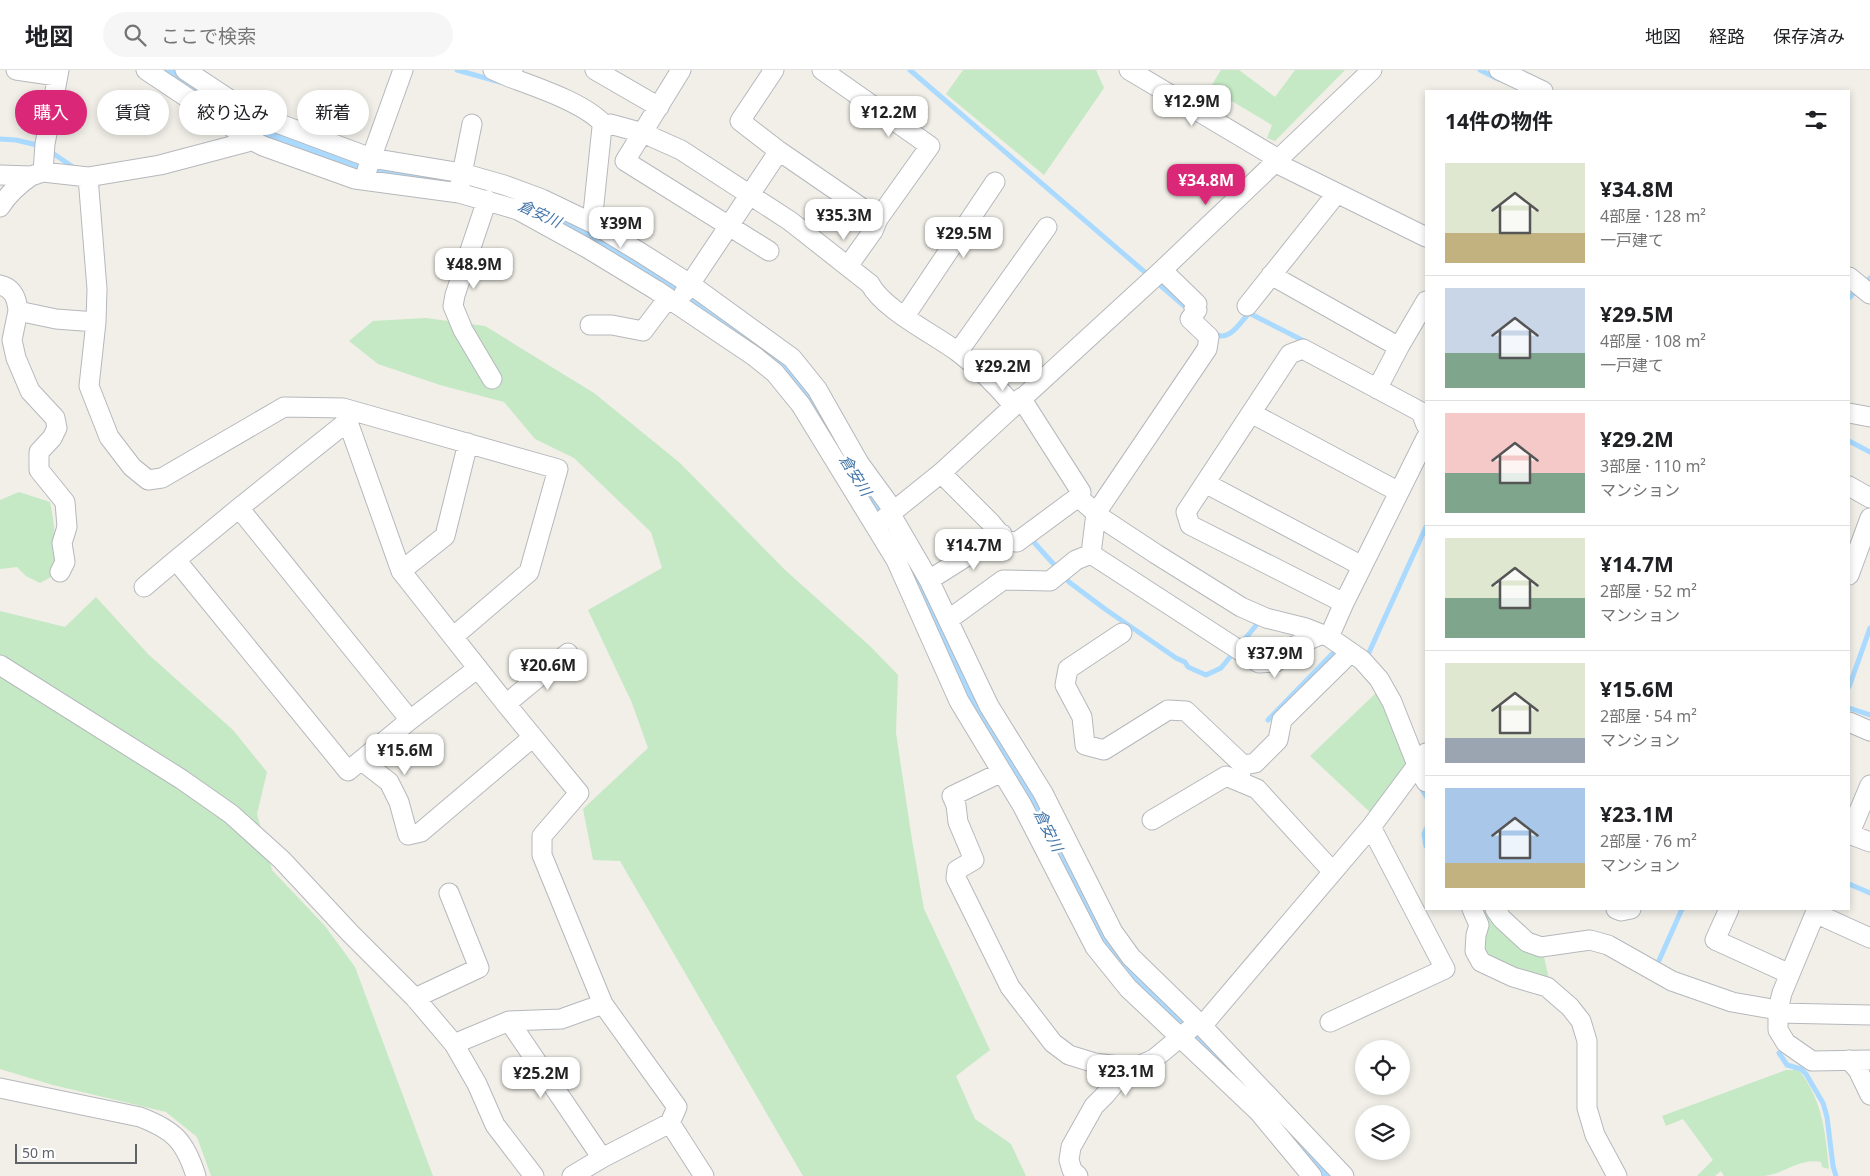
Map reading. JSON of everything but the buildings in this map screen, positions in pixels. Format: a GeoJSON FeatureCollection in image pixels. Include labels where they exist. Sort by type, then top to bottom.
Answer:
{"type":"FeatureCollection","features":[{"type":"Feature","properties":{"kind":"street"},"geometry":{"type":"LineString","coordinates":[[0,207],[5,198],[18,184],[37,174],[44,148],[58,73],[16,70]]}},
{"type":"Feature","properties":{"kind":"street"},"geometry":{"type":"LineString","coordinates":[[146,70],[183,90]]}},
{"type":"Feature","properties":{"kind":"street"},"geometry":{"type":"LineString","coordinates":[[185,70],[215,90]]}},
{"type":"Feature","properties":{"kind":"street"},"geometry":{"type":"LineString","coordinates":[[364,170],[403,70]]}},
{"type":"Feature","properties":{"kind":"street"},"geometry":{"type":"LineString","coordinates":[[595,70],[659,107]]}},
{"type":"Feature","properties":{"kind":"street"},"geometry":{"type":"LineString","coordinates":[[681,70],[644,133],[625,161],[769,251]]}},
{"type":"Feature","properties":{"kind":"street"},"geometry":{"type":"LineString","coordinates":[[774,70],[740,121],[878,219]]}},
{"type":"Feature","properties":{"kind":"street"},"geometry":{"type":"LineString","coordinates":[[822,70],[930,146],[878,219],[873,232],[848,266]]}},
{"type":"Feature","properties":{"kind":"street"},"geometry":{"type":"LineString","coordinates":[[1128,70],[1275,157],[1282,166],[1425,237]]}},
{"type":"Feature","properties":{"kind":"street"},"geometry":{"type":"LineString","coordinates":[[874,526],[941,473],[1013,401],[1156,275],[1372,70]]}},
{"type":"Feature","properties":{"kind":"street"},"geometry":{"type":"LineString","coordinates":[[1499,70],[1541,90]]}},
{"type":"Feature","properties":{"kind":"street"},"geometry":{"type":"LineString","coordinates":[[505,72],[562,97],[603,124],[610,124],[644,133],[681,150],[752,193],[848,266],[870,284],[875,292],[905,316],[935,338],[960,349],[980,371],[1013,401],[1081,492],[1078,498],[1017,542],[1006,541],[1002,534],[941,473]]}},
{"type":"Feature","properties":{"kind":"street"},"geometry":{"type":"LineString","coordinates":[[460,183],[472,124]]}},
{"type":"Feature","properties":{"kind":"street"},"geometry":{"type":"LineString","coordinates":[[592,223],[603,124]]}},
{"type":"Feature","properties":{"kind":"street"},"geometry":{"type":"LineString","coordinates":[[0,175],[37,174],[88,177],[160,165],[240,135]]}},
{"type":"Feature","properties":{"kind":"street"},"geometry":{"type":"LineString","coordinates":[[258,135],[263,146],[364,170],[460,183],[542,198],[592,223],[681,294],[775,373],[801,406],[874,526],[907,562],[929,580],[976,683],[1043,793],[1112,932],[1131,957],[1200,1025],[1344,1176]]}},
{"type":"Feature","properties":{"kind":"street"},"geometry":{"type":"LineString","coordinates":[[272,135],[364,170],[460,183],[488,200],[518,210],[587,248],[681,294],[792,358],[817,389],[859,463],[892,512],[907,562],[959,702],[1022,805],[1095,947],[1128,988],[1258,1111],[1312,1176]]}},
{"type":"Feature","properties":{"kind":"street"},"geometry":{"type":"LineString","coordinates":[[590,325],[612,325],[643,331],[681,294],[780,151]]}},
{"type":"Feature","properties":{"kind":"street"},"geometry":{"type":"LineString","coordinates":[[88,177],[97,289],[96,322],[89,386],[108,437],[132,467],[148,480],[162,478],[284,407],[346,415],[468,443],[558,469],[529,572],[453,637]]}},
{"type":"Feature","properties":{"kind":"street"},"geometry":{"type":"LineString","coordinates":[[905,316],[995,182]]}},
{"type":"Feature","properties":{"kind":"street"},"geometry":{"type":"LineString","coordinates":[[1247,306],[1337,193]]}},
{"type":"Feature","properties":{"kind":"street"},"geometry":{"type":"LineString","coordinates":[[488,200],[455,295],[453,306],[463,330],[492,379]]}},
{"type":"Feature","properties":{"kind":"street"},"geometry":{"type":"LineString","coordinates":[[960,349],[1047,227]]}},
{"type":"Feature","properties":{"kind":"street"},"geometry":{"type":"LineString","coordinates":[[1091,554],[1098,510],[1207,349],[1209,337],[1190,319],[1197,310],[1194,308],[1197,304],[1156,275]]}},
{"type":"Feature","properties":{"kind":"street"},"geometry":{"type":"LineString","coordinates":[[1271,275],[1399,347]]}},
{"type":"Feature","properties":{"kind":"street"},"geometry":{"type":"LineString","coordinates":[[1850,278],[1870,294]]}},
{"type":"Feature","properties":{"kind":"street"},"geometry":{"type":"LineString","coordinates":[[0,285],[13,292],[17,300],[18,311],[12,340],[16,358],[30,391],[55,418],[57,428],[52,438],[39,452],[39,470],[64,502],[67,527],[62,543],[65,562],[60,572]]}},
{"type":"Feature","properties":{"kind":"street"},"geometry":{"type":"LineString","coordinates":[[1378,389],[1399,347],[1425,303]]}},
{"type":"Feature","properties":{"kind":"street"},"geometry":{"type":"LineString","coordinates":[[18,311],[56,319],[96,322]]}},
{"type":"Feature","properties":{"kind":"street"},"geometry":{"type":"LineString","coordinates":[[1344,603],[1190,525],[1186,512],[1290,354],[1302,349],[1421,412],[1425,422]]}},
{"type":"Feature","properties":{"kind":"street"},"geometry":{"type":"LineString","coordinates":[[1850,412],[1870,417]]}},
{"type":"Feature","properties":{"kind":"street"},"geometry":{"type":"LineString","coordinates":[[1251,413],[1399,492]]}},
{"type":"Feature","properties":{"kind":"street"},"geometry":{"type":"LineString","coordinates":[[144,587],[346,415]]}},
{"type":"Feature","properties":{"kind":"street"},"geometry":{"type":"LineString","coordinates":[[346,415],[401,571],[579,793],[542,836],[542,855],[603,1004],[677,1107],[670,1123],[602,1158],[572,1176]]}},
{"type":"Feature","properties":{"kind":"street"},"geometry":{"type":"LineString","coordinates":[[1091,554],[1258,663],[1276,662],[1292,647],[1319,637],[1344,603],[1425,440]]}},
{"type":"Feature","properties":{"kind":"street"},"geometry":{"type":"LineString","coordinates":[[401,571],[445,536],[468,443]]}},
{"type":"Feature","properties":{"kind":"street"},"geometry":{"type":"LineString","coordinates":[[1205,483],[1362,566]]}},
{"type":"Feature","properties":{"kind":"street"},"geometry":{"type":"LineString","coordinates":[[1850,487],[1870,498]]}},
{"type":"Feature","properties":{"kind":"street"},"geometry":{"type":"LineString","coordinates":[[1078,498],[1098,510],[1156,554],[1241,607],[1266,618],[1306,628],[1362,660],[1379,680],[1399,717],[1421,759],[1425,777]]}},
{"type":"Feature","properties":{"kind":"street"},"geometry":{"type":"LineString","coordinates":[[239,508],[410,720]]}},
{"type":"Feature","properties":{"kind":"street"},"geometry":{"type":"LineString","coordinates":[[1850,572],[1870,518]]}},
{"type":"Feature","properties":{"kind":"street"},"geometry":{"type":"LineString","coordinates":[[929,580],[1002,534]]}},
{"type":"Feature","properties":{"kind":"street"},"geometry":{"type":"LineString","coordinates":[[948,620],[1003,580],[1050,581],[1076,560],[1091,554]]}},
{"type":"Feature","properties":{"kind":"street"},"geometry":{"type":"LineString","coordinates":[[176,560],[348,771],[362,762],[410,720],[478,668]]}},
{"type":"Feature","properties":{"kind":"street"},"geometry":{"type":"LineString","coordinates":[[1122,634],[1068,669],[1065,685],[1082,717],[1085,745],[1104,750],[1168,710],[1186,711],[1333,872]]}},
{"type":"Feature","properties":{"kind":"street"},"geometry":{"type":"LineString","coordinates":[[506,704],[568,653]]}},
{"type":"Feature","properties":{"kind":"street"},"geometry":{"type":"LineString","coordinates":[[1152,820],[1226,776],[1241,773],[1255,763],[1278,740],[1282,720],[1344,659]]}},
{"type":"Feature","properties":{"kind":"street"},"geometry":{"type":"LineString","coordinates":[[0,665],[182,778],[231,814],[282,860],[350,933],[415,998],[454,1044],[477,1084],[495,1125],[534,1176]]}},
{"type":"Feature","properties":{"kind":"street"},"geometry":{"type":"LineString","coordinates":[[1850,722],[1870,731]]}},
{"type":"Feature","properties":{"kind":"street"},"geometry":{"type":"LineString","coordinates":[[362,762],[389,782],[399,802],[408,835],[421,832],[533,737]]}},
{"type":"Feature","properties":{"kind":"street"},"geometry":{"type":"LineString","coordinates":[[1078,1176],[1072,1170],[1069,1160],[1072,1147],[1094,1106],[1123,1073],[1154,1059],[1179,1037],[1200,1025],[1371,827],[1421,759]]}},
{"type":"Feature","properties":{"kind":"street"},"geometry":{"type":"LineString","coordinates":[[1002,772],[952,796],[956,805],[958,822],[974,860],[957,870],[956,878],[1010,987],[1053,1043],[1069,1055],[1078,1058],[1095,1063],[1134,1068]]}},
{"type":"Feature","properties":{"kind":"street"},"geometry":{"type":"LineString","coordinates":[[1850,832],[1870,785]]}},
{"type":"Feature","properties":{"kind":"street"},"geometry":{"type":"LineString","coordinates":[[1330,1022],[1445,968],[1371,827]]}},
{"type":"Feature","properties":{"kind":"street"},"geometry":{"type":"LineString","coordinates":[[1850,834],[1870,842]]}},
{"type":"Feature","properties":{"kind":"street"},"geometry":{"type":"LineString","coordinates":[[415,998],[479,968],[449,893]]}},
{"type":"Feature","properties":{"kind":"street"},"geometry":{"type":"LineString","coordinates":[[1472,910],[1480,925],[1476,935],[1475,951],[1481,962],[1514,977],[1547,987],[1570,1008],[1581,1022],[1587,1041],[1587,1108],[1595,1135],[1617,1176]]}},
{"type":"Feature","properties":{"kind":"street"},"geometry":{"type":"LineString","coordinates":[[1496,910],[1502,919],[1527,942],[1541,947],[1590,940],[1608,945],[1672,980],[1732,1002],[1778,1011],[1870,1015]]}},
{"type":"Feature","properties":{"kind":"street"},"geometry":{"type":"LineString","coordinates":[[1729,910],[1715,940],[1790,974]]}},
{"type":"Feature","properties":{"kind":"street"},"geometry":{"type":"LineString","coordinates":[[1870,938],[1816,911],[1782,993],[1778,1011],[1778,1030],[1786,1044],[1812,1061],[1870,1060]]}},
{"type":"Feature","properties":{"kind":"street"},"geometry":{"type":"LineString","coordinates":[[454,1044],[509,1021],[561,1019],[603,1004]]}},
{"type":"Feature","properties":{"kind":"street"},"geometry":{"type":"LineString","coordinates":[[509,1021],[602,1158]]}},
{"type":"Feature","properties":{"kind":"street"},"geometry":{"type":"LineString","coordinates":[[1849,1060],[1858,1070],[1870,1095]]}},
{"type":"Feature","properties":{"kind":"street"},"geometry":{"type":"LineString","coordinates":[[0,1088],[140,1117],[153,1122],[165,1128],[180,1141],[196,1176]]}},
{"type":"Feature","properties":{"kind":"street"},"geometry":{"type":"LineString","coordinates":[[670,1123],[704,1176]]}},
{"type":"Feature","properties":{"kind":"green space"},"geometry":{"type":"Polygon","coordinates":[[[963,70],[1096,70],[1104,88],[1044,175],[946,94],[963,70]]]}},
{"type":"Feature","properties":{"kind":"green space"},"geometry":{"type":"Polygon","coordinates":[[[1221,70],[1239,70],[1275,97],[1295,70],[1345,70],[1275,141],[1267,138],[1272,125],[1210,88],[1221,70]]]}},
{"type":"Feature","properties":{"kind":"green space"},"geometry":{"type":"Polygon","coordinates":[[[426,318],[485,326],[594,393],[680,463],[784,569],[871,647],[898,675],[896,733],[924,909],[990,1050],[956,1076],[975,1119],[1011,1144],[1026,1176],[803,1176],[620,861],[593,860],[583,809],[648,748],[632,703],[588,610],[662,568],[651,532],[574,458],[535,439],[504,402],[440,385],[378,364],[349,341],[373,321],[426,318]]]}},
{"type":"Feature","properties":{"kind":"green space"},"geometry":{"type":"Polygon","coordinates":[[[19,492],[50,502],[55,549],[53,568],[51,577],[40,583],[26,576],[17,567],[0,569],[0,500],[19,492]]]}},
{"type":"Feature","properties":{"kind":"green space"},"geometry":{"type":"Polygon","coordinates":[[[96,597],[148,654],[233,730],[267,772],[257,814],[272,870],[325,926],[355,967],[433,1176],[211,1176],[197,1137],[166,1112],[53,1085],[0,1069],[0,611],[65,627],[96,597]]]}},
{"type":"Feature","properties":{"kind":"green space"},"geometry":{"type":"Polygon","coordinates":[[[1377,692],[1388,712],[1407,765],[1373,815],[1310,756],[1377,692]]]}},
{"type":"Feature","properties":{"kind":"green space"},"geometry":{"type":"Polygon","coordinates":[[[1493,912],[1543,952],[1550,984],[1484,960],[1480,918],[1493,912]]]}},
{"type":"Feature","properties":{"kind":"green space"},"geometry":{"type":"Polygon","coordinates":[[[1786,1070],[1799,1070],[1818,1105],[1822,1117],[1829,1169],[1822,1167],[1821,1162],[1813,1161],[1798,1164],[1772,1175],[1724,1176],[1721,1171],[1715,1176],[1697,1176],[1713,1160],[1683,1119],[1666,1126],[1662,1116],[1786,1070]]]}},
{"type":"Feature","properties":{"kind":"waterway","name":"倉安川"},"geometry":{"type":"LineString","coordinates":[[165,70],[219,109],[247,124],[374,171],[448,183]]}},
{"type":"Feature","properties":{"kind":"waterway"},"geometry":{"type":"LineString","coordinates":[[457,70],[500,82]]}},
{"type":"Feature","properties":{"kind":"waterway"},"geometry":{"type":"LineString","coordinates":[[910,70],[1190,311]]}},
{"type":"Feature","properties":{"kind":"waterway"},"geometry":{"type":"LineString","coordinates":[[1480,70],[1498,79]]}},
{"type":"Feature","properties":{"kind":"waterway"},"geometry":{"type":"LineString","coordinates":[[0,139],[16,140],[41,146]]}},
{"type":"Feature","properties":{"kind":"waterway"},"geometry":{"type":"LineString","coordinates":[[48,150],[76,169]]}},
{"type":"Feature","properties":{"kind":"waterway","name":"倉安川"},"geometry":{"type":"LineString","coordinates":[[509,199],[584,233],[695,301],[778,360],[795,376],[815,404],[843,456],[880,514]]}},
{"type":"Feature","properties":{"kind":"waterway"},"geometry":{"type":"LineString","coordinates":[[1850,297],[1857,290]]}},
{"type":"Feature","properties":{"kind":"waterway"},"geometry":{"type":"LineString","coordinates":[[1213,332],[1223,336],[1228,334],[1249,313],[1306,342]]}},
{"type":"Feature","properties":{"kind":"waterway"},"geometry":{"type":"LineString","coordinates":[[1850,442],[1870,452]]}},
{"type":"Feature","properties":{"kind":"waterway"},"geometry":{"type":"LineString","coordinates":[[1366,659],[1425,529]]}},
{"type":"Feature","properties":{"kind":"waterway"},"geometry":{"type":"LineString","coordinates":[[1033,537],[1031,539],[1058,569]]}},
{"type":"Feature","properties":{"kind":"waterway","name":"倉安川"},"geometry":{"type":"LineString","coordinates":[[912,568],[975,705],[1033,798],[1100,932],[1127,972],[1183,1021]]}},
{"type":"Feature","properties":{"kind":"waterway"},"geometry":{"type":"LineString","coordinates":[[1064,576],[1069,582],[1105,609],[1176,658],[1185,662],[1188,667],[1206,675],[1221,668],[1258,623],[1262,624]]}},
{"type":"Feature","properties":{"kind":"waterway"},"geometry":{"type":"LineString","coordinates":[[1850,684],[1870,628]]}},
{"type":"Feature","properties":{"kind":"waterway"},"geometry":{"type":"LineString","coordinates":[[1268,720],[1337,649]]}},
{"type":"Feature","properties":{"kind":"waterway"},"geometry":{"type":"LineString","coordinates":[[1850,708],[1870,715]]}},
{"type":"Feature","properties":{"kind":"waterway"},"geometry":{"type":"LineString","coordinates":[[1420,786],[1425,794]]}},
{"type":"Feature","properties":{"kind":"waterway"},"geometry":{"type":"LineString","coordinates":[[1425,832],[1425,840]]}},
{"type":"Feature","properties":{"kind":"waterway"},"geometry":{"type":"LineString","coordinates":[[1850,884],[1870,893]]}},
{"type":"Feature","properties":{"kind":"waterway"},"geometry":{"type":"LineString","coordinates":[[1658,967],[1657,965],[1682,910]]}},
{"type":"Feature","properties":{"kind":"waterway","name":"倉安川"},"geometry":{"type":"LineString","coordinates":[[1200,1040],[1330,1176]]}},
{"type":"Feature","properties":{"kind":"waterway"},"geometry":{"type":"LineString","coordinates":[[1779,1053],[1787,1065],[1801,1069],[1806,1074],[1823,1103],[1836,1176]]}}]}
